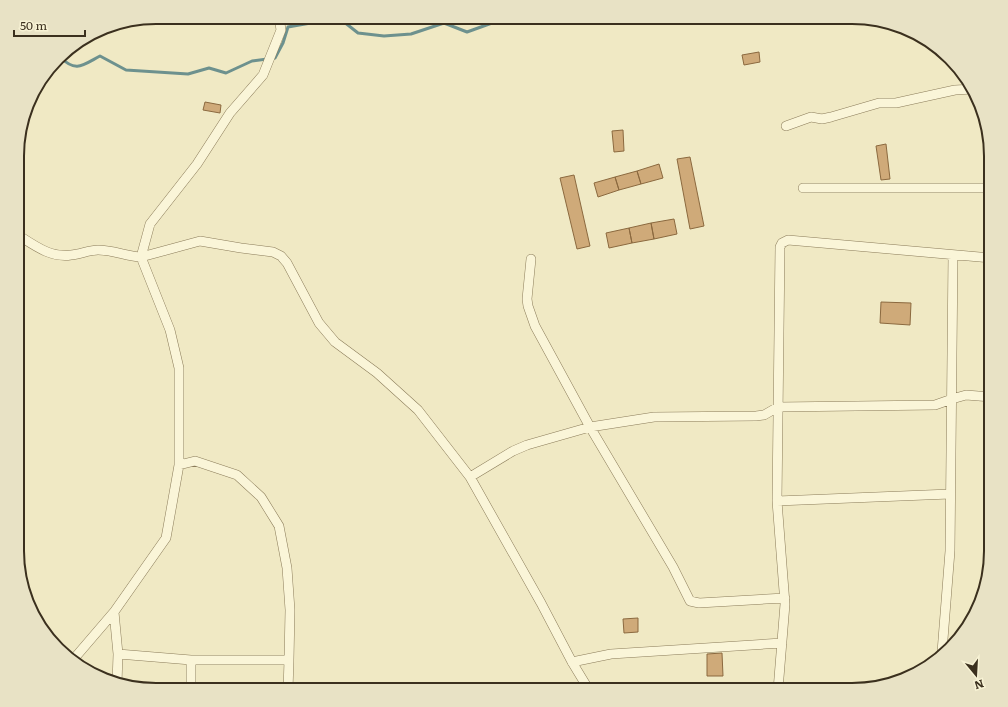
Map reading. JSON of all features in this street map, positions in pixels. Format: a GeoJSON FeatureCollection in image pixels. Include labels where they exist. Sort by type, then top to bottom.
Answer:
{"type":"FeatureCollection","features":[{"type":"Feature","properties":{"kind":"street"},"geometry":{"type":"LineString","coordinates":[[77,656],[114,612],[166,538],[180,465],[179,368],[170,330],[141,257],[150,224],[197,164],[230,113],[263,75],[281,30],[280,24]]}},
{"type":"Feature","properties":{"kind":"street"},"geometry":{"type":"LineString","coordinates":[[786,126],[811,117],[822,119],[879,103],[896,103],[955,90],[966,89]]}},
{"type":"Feature","properties":{"kind":"street"},"geometry":{"type":"LineString","coordinates":[[803,188],[984,188]]}},
{"type":"Feature","properties":{"kind":"street"},"geometry":{"type":"LineString","coordinates":[[24,239],[44,251],[58,255],[70,256],[96,250],[107,250],[141,257],[200,240],[241,248],[273,252],[280,256],[287,263],[319,323],[335,342],[376,373],[418,410],[470,477],[542,603],[572,662],[585,683]]}},
{"type":"Feature","properties":{"kind":"street"},"geometry":{"type":"LineString","coordinates":[[779,683],[785,598],[777,500],[780,247],[782,243],[788,240],[984,257]]}},
{"type":"Feature","properties":{"kind":"street"},"geometry":{"type":"LineString","coordinates":[[942,646],[950,551],[953,255]]}},
{"type":"Feature","properties":{"kind":"street"},"geometry":{"type":"LineString","coordinates":[[531,259],[527,299],[531,317],[590,427],[661,545],[690,601],[699,603],[785,598]]}},
{"type":"Feature","properties":{"kind":"street"},"geometry":{"type":"LineString","coordinates":[[470,477],[513,451],[527,445],[590,427],[654,417],[756,416],[778,407],[936,405],[966,396],[984,397]]}},
{"type":"Feature","properties":{"kind":"street"},"geometry":{"type":"LineString","coordinates":[[180,465],[195,461],[237,474],[261,497],[279,526],[287,568],[290,610],[288,683]]}},
{"type":"Feature","properties":{"kind":"street"},"geometry":{"type":"LineString","coordinates":[[777,500],[950,494]]}},
{"type":"Feature","properties":{"kind":"street"},"geometry":{"type":"LineString","coordinates":[[114,612],[118,654],[118,678]]}},
{"type":"Feature","properties":{"kind":"street"},"geometry":{"type":"LineString","coordinates":[[572,662],[611,654],[782,643]]}},
{"type":"Feature","properties":{"kind":"street"},"geometry":{"type":"LineString","coordinates":[[118,654],[191,660],[289,660]]}},
{"type":"Feature","properties":{"kind":"street"},"geometry":{"type":"LineString","coordinates":[[190,683],[191,660]]}},
{"type":"Feature","properties":{"kind":"building"},"geometry":{"type":"Polygon","coordinates":[[[759,52],[760,62],[744,65],[742,55],[759,52]]]}},
{"type":"Feature","properties":{"kind":"building"},"geometry":{"type":"Polygon","coordinates":[[[205,102],[221,105],[220,113],[203,110],[205,102]]]}},
{"type":"Feature","properties":{"kind":"building"},"geometry":{"type":"Polygon","coordinates":[[[623,130],[624,151],[614,152],[612,131],[623,130]]]}},
{"type":"Feature","properties":{"kind":"building"},"geometry":{"type":"Polygon","coordinates":[[[886,144],[890,179],[881,180],[876,146],[886,144]]]}},
{"type":"Feature","properties":{"kind":"building"},"geometry":{"type":"Polygon","coordinates":[[[690,157],[704,226],[690,229],[677,159],[690,157]]]}},
{"type":"Feature","properties":{"kind":"building"},"geometry":{"type":"Polygon","coordinates":[[[659,164],[663,178],[641,184],[637,171],[659,164]]]}},
{"type":"Feature","properties":{"kind":"building"},"geometry":{"type":"Polygon","coordinates":[[[637,171],[641,184],[619,190],[615,177],[637,171]]]}},
{"type":"Feature","properties":{"kind":"building"},"geometry":{"type":"Polygon","coordinates":[[[574,175],[590,246],[577,249],[560,178],[574,175]]]}},
{"type":"Feature","properties":{"kind":"building"},"geometry":{"type":"Polygon","coordinates":[[[615,177],[619,190],[598,197],[594,183],[615,177]]]}},
{"type":"Feature","properties":{"kind":"building"},"geometry":{"type":"Polygon","coordinates":[[[674,219],[677,234],[654,239],[651,223],[674,219]]]}},
{"type":"Feature","properties":{"kind":"building"},"geometry":{"type":"Polygon","coordinates":[[[651,223],[654,239],[632,243],[629,228],[651,223]]]}},
{"type":"Feature","properties":{"kind":"building"},"geometry":{"type":"Polygon","coordinates":[[[629,228],[632,243],[609,248],[606,233],[629,228]]]}},
{"type":"Feature","properties":{"kind":"building"},"geometry":{"type":"Polygon","coordinates":[[[881,302],[911,303],[910,325],[880,323],[881,302]]]}},
{"type":"Feature","properties":{"kind":"building"},"geometry":{"type":"Polygon","coordinates":[[[638,618],[638,632],[624,633],[623,619],[638,618]]]}},
{"type":"Feature","properties":{"kind":"building"},"geometry":{"type":"Polygon","coordinates":[[[722,653],[723,676],[707,676],[707,654],[722,653]]]}},
{"type":"Feature","properties":{"kind":"waterway"},"geometry":{"type":"LineString","coordinates":[[65,61],[71,65],[80,66],[100,56],[126,70],[188,74],[209,68],[226,73],[252,61],[275,58],[283,43],[288,27],[305,24]]}},
{"type":"Feature","properties":{"kind":"waterway"},"geometry":{"type":"LineString","coordinates":[[347,24],[358,33],[384,36],[411,34],[441,24]]}},
{"type":"Feature","properties":{"kind":"waterway"},"geometry":{"type":"LineString","coordinates":[[447,24],[467,32],[489,24]]}}]}
